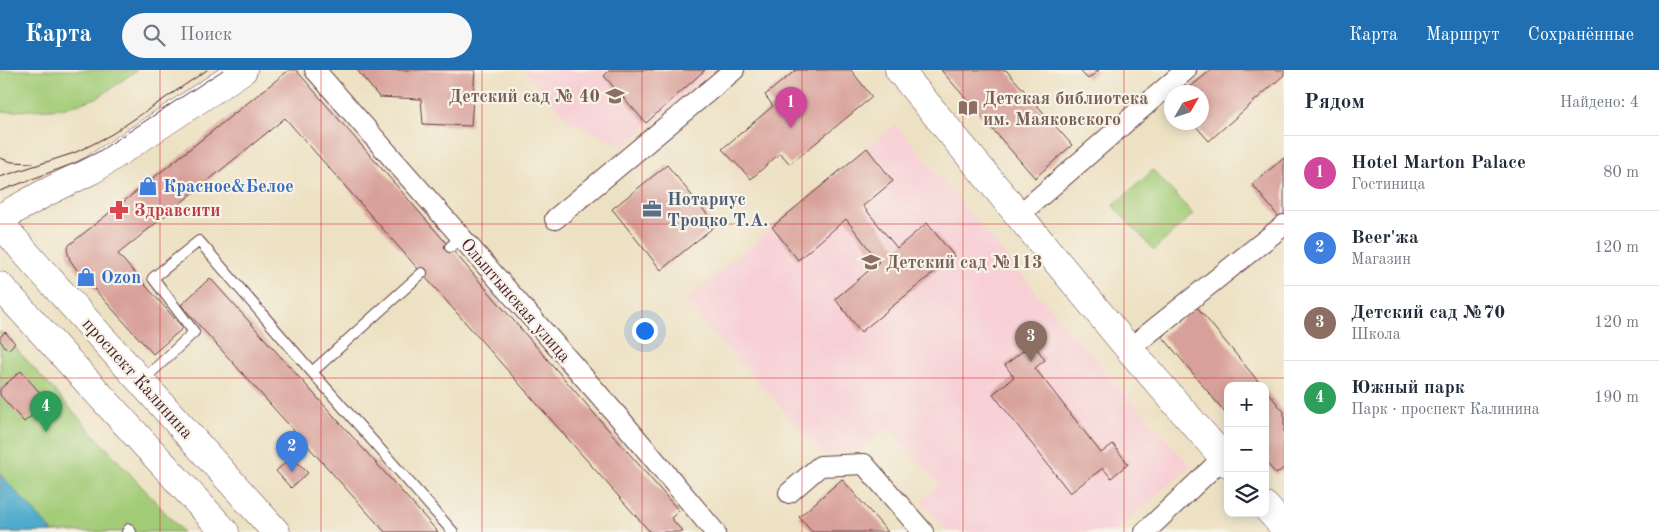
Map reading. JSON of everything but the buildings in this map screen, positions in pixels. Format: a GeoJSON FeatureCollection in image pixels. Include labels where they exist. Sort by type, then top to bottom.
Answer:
{"type":"FeatureCollection","features":[{"type":"Feature","properties":{"kind":"main road"},"geometry":{"type":"LineString","coordinates":[[0,218],[92,170],[242,70]]}},
{"type":"Feature","properties":{"kind":"main road"},"geometry":{"type":"LineString","coordinates":[[899,70],[1020,214],[1036,237],[1129,349],[1224,459]]}},
{"type":"Feature","properties":{"kind":"main road","name":"проспект Калинина"},"geometry":{"type":"LineString","coordinates":[[0,223],[276,532]]}},
{"type":"Feature","properties":{"kind":"main road"},"geometry":{"type":"LineString","coordinates":[[0,286],[224,532]]}},
{"type":"Feature","properties":{"kind":"main road"},"geometry":{"type":"LineString","coordinates":[[1269,510],[1284,527]]}},
{"type":"Feature","properties":{"kind":"street","name":"Ольштынская улица"},"geometry":{"type":"LineString","coordinates":[[315,70],[455,242],[622,420],[715,532]]}},
{"type":"Feature","properties":{"kind":"street"},"geometry":{"type":"LineString","coordinates":[[556,219],[734,70]]}},
{"type":"Feature","properties":{"kind":"street"},"geometry":{"type":"LineString","coordinates":[[1020,214],[1186,70]]}},
{"type":"Feature","properties":{"kind":"street"},"geometry":{"type":"LineString","coordinates":[[1129,349],[1284,225]]}},
{"type":"Feature","properties":{"kind":"street"},"geometry":{"type":"LineString","coordinates":[[1145,532],[1224,461]]}},
{"type":"Feature","properties":{"kind":"street"},"geometry":{"type":"LineString","coordinates":[[789,493],[820,466],[864,464],[923,532]]}},
{"type":"Feature","properties":{"kind":"lane"},"geometry":{"type":"LineString","coordinates":[[141,382],[194,332],[152,278],[198,241],[454,532]]}},
{"type":"Feature","properties":{"kind":"lane"},"geometry":{"type":"LineString","coordinates":[[312,372],[422,272]]}},
{"type":"Feature","properties":{"kind":"lane"},"geometry":{"type":"LineString","coordinates":[[127,532],[129,529],[131,532]]}},
{"type":"Feature","properties":{"kind":"shaded area","name":"Детский сад № 40"},"geometry":{"type":"Polygon","coordinates":[[[523,70],[713,70],[624,147],[569,121],[523,70]]]}},
{"type":"Feature","properties":{"kind":"shaded area"},"geometry":{"type":"Polygon","coordinates":[[[896,124],[1039,296],[1190,466],[1115,532],[948,532],[921,501],[939,485],[889,427],[860,448],[824,455],[684,301],[896,124]]]}},
{"type":"Feature","properties":{"kind":"green space"},"geometry":{"type":"Polygon","coordinates":[[[0,70],[137,70],[99,97],[65,108],[0,112],[0,70]]]}},
{"type":"Feature","properties":{"kind":"green space"},"geometry":{"type":"Polygon","coordinates":[[[1153,170],[1193,214],[1154,250],[1113,206],[1153,170]]]}},
{"type":"Feature","properties":{"kind":"green space"},"geometry":{"type":"Polygon","coordinates":[[[0,331],[183,532],[0,532],[0,331]]]}},
{"type":"Feature","properties":{"kind":"water"},"geometry":{"type":"Polygon","coordinates":[[[0,474],[53,532],[0,532],[0,474]]]}},
{"type":"Feature","properties":{"kind":"tram line"},"geometry":{"type":"LineString","coordinates":[[0,177],[74,153],[93,144],[112,134],[207,70]]}},
{"type":"Feature","properties":{"kind":"tram line"},"geometry":{"type":"LineString","coordinates":[[0,191],[78,162],[98,152],[223,70]]}},
{"type":"Feature","properties":{"kind":"tram line"},"geometry":{"type":"LineString","coordinates":[[0,158],[12,162],[33,163]]}},
{"type":"Feature","properties":{"kind":"place","name":"Детский сад № 40"},"geometry":{"type":"Point","coordinates":[615,96]}},
{"type":"Feature","properties":{"kind":"place","name":"Детская библиотека им. Маяковского"},"geometry":{"type":"Point","coordinates":[968,108]}},
{"type":"Feature","properties":{"kind":"place","name":"Hotel Marton Palace"},"geometry":{"type":"Point","coordinates":[791,128]}},
{"type":"Feature","properties":{"kind":"place","name":"Красное&Белое"},"geometry":{"type":"Point","coordinates":[148,186]}},
{"type":"Feature","properties":{"kind":"place","name":"Нотариус Троцко Т.А."},"geometry":{"type":"Point","coordinates":[652,209]}},
{"type":"Feature","properties":{"kind":"place","name":"Здравсити"},"geometry":{"type":"Point","coordinates":[119,210]}},
{"type":"Feature","properties":{"kind":"place","name":"Детский сад №113"},"geometry":{"type":"Point","coordinates":[871,262]}},
{"type":"Feature","properties":{"kind":"place","name":"Ozon"},"geometry":{"type":"Point","coordinates":[86,277]}},
{"type":"Feature","properties":{"kind":"place","name":"Детский сад №70"},"geometry":{"type":"Point","coordinates":[1031,362]}},
{"type":"Feature","properties":{"kind":"place","name":"Южный парк"},"geometry":{"type":"Point","coordinates":[46,432]}},
{"type":"Feature","properties":{"kind":"place","name":"Beer'жа"},"geometry":{"type":"Point","coordinates":[292,472]}}]}
